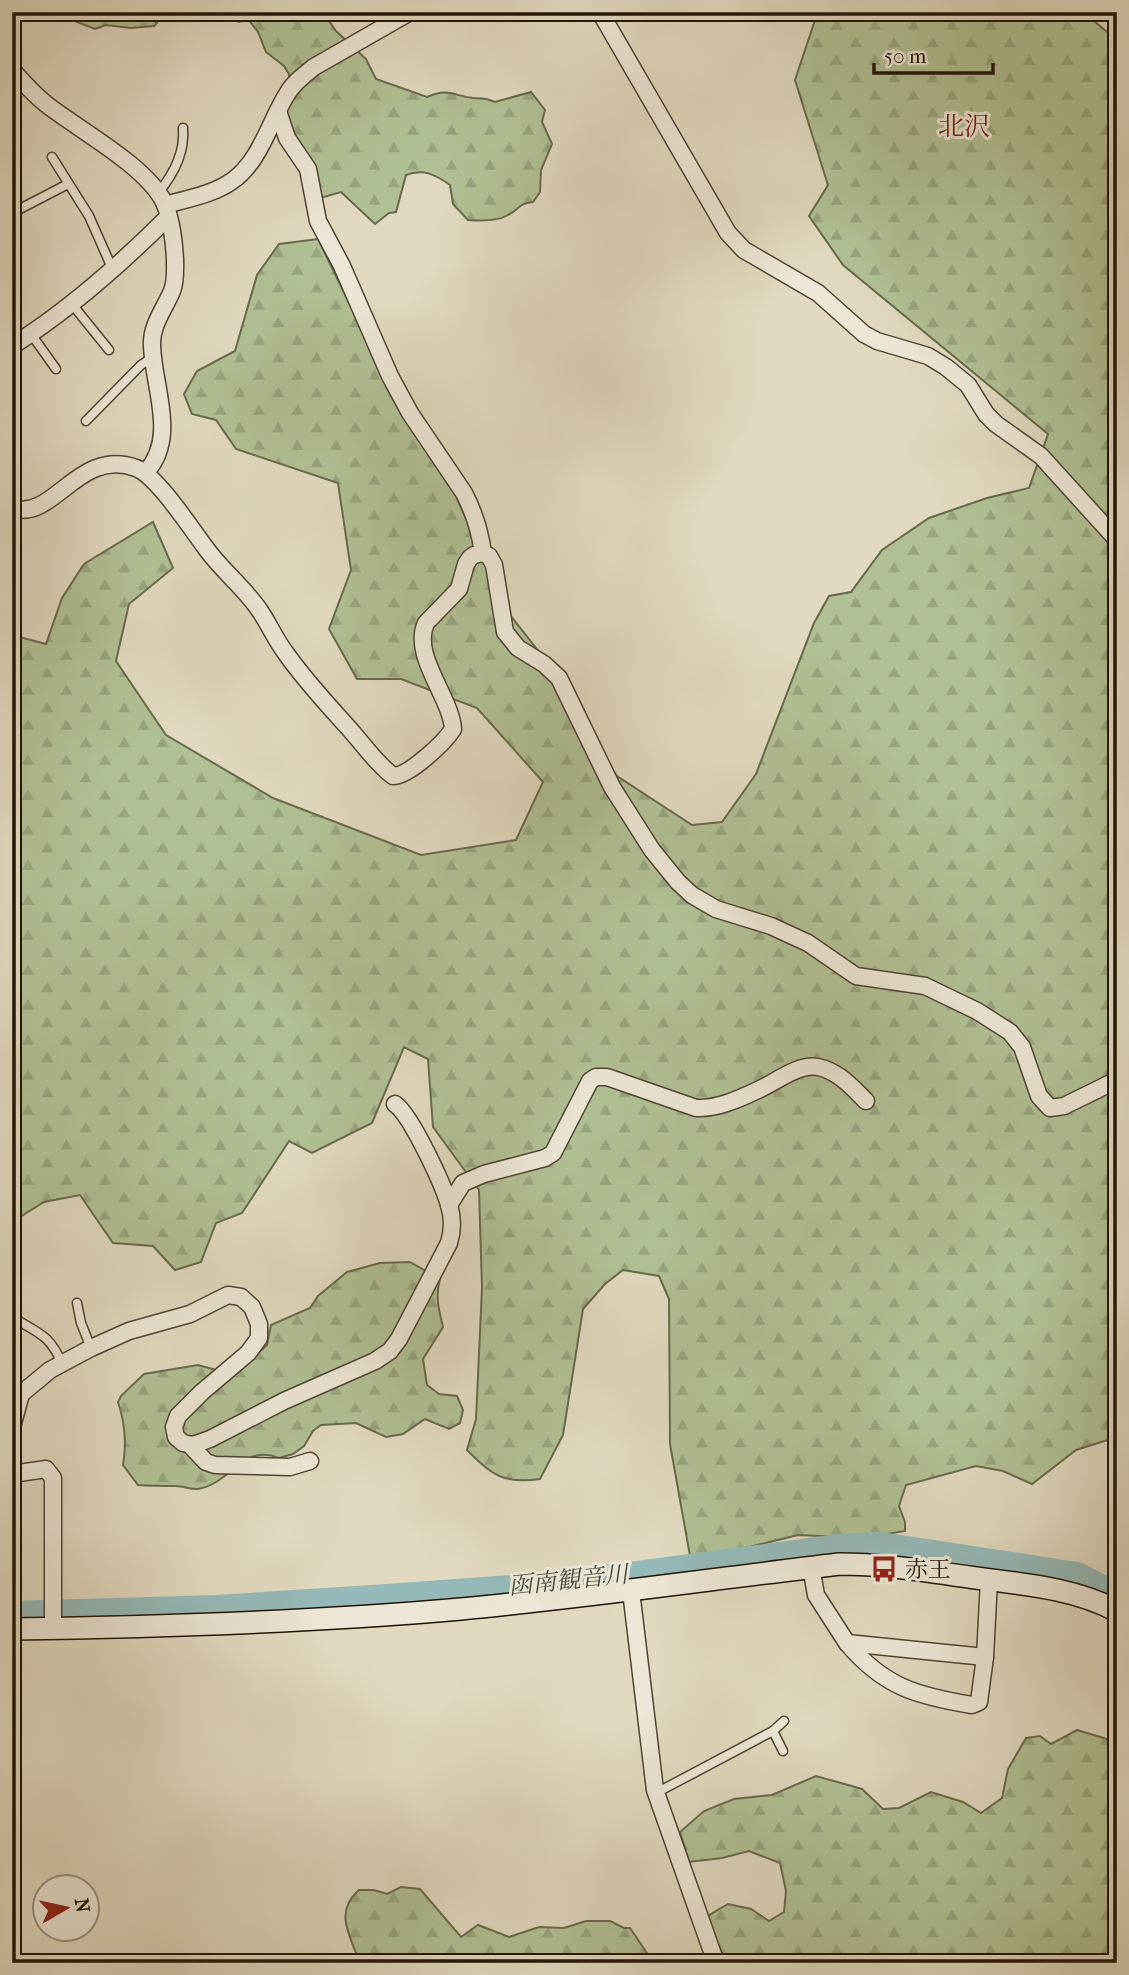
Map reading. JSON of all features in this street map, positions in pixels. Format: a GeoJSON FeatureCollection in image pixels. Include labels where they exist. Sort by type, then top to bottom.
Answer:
{"type":"FeatureCollection","features":[{"type":"Feature","properties":{"kind":"street"},"geometry":{"type":"LineString","coordinates":[[19,337],[71,303],[112,268],[164,205],[219,188],[235,180],[248,165],[292,87],[314,66],[410,12]]}},
{"type":"Feature","properties":{"kind":"street"},"geometry":{"type":"LineString","coordinates":[[600,12],[728,233],[744,250],[818,293],[864,334],[877,341],[928,356],[946,367],[968,385],[986,414],[996,424],[1041,456],[1117,540]]}},
{"type":"Feature","properties":{"kind":"street"},"geometry":{"type":"LineString","coordinates":[[12,70],[46,104],[122,159],[164,205],[175,256],[175,279],[154,331],[152,345],[162,433],[159,454],[146,472]]}},
{"type":"Feature","properties":{"kind":"street"},"geometry":{"type":"LineString","coordinates":[[278,111],[287,138],[308,169],[318,221],[342,265],[390,376],[410,413],[464,493],[476,518],[483,552],[494,565],[505,632],[518,648],[544,664],[559,678],[612,787],[664,867],[685,889],[716,909],[771,926],[808,943],[856,976],[925,986],[978,1011],[1016,1039],[1024,1052],[1039,1096],[1050,1108],[1064,1106],[1117,1080]]}},
{"type":"Feature","properties":{"kind":"street"},"geometry":{"type":"LineString","coordinates":[[12,508],[23,511],[35,508],[91,470],[106,464],[121,464],[146,472],[220,568],[260,610],[275,639],[308,682],[393,776],[401,776],[411,769],[453,729],[450,714],[426,656],[422,642],[423,629],[459,589],[470,558],[483,552]]}},
{"type":"Feature","properties":{"kind":"street"},"geometry":{"type":"LineString","coordinates":[[449,1205],[463,1183],[469,1179],[545,1158],[553,1153],[590,1081],[596,1077],[607,1077],[695,1108],[706,1108],[756,1091],[803,1067],[816,1066],[832,1072],[848,1083],[866,1101]]}},
{"type":"Feature","properties":{"kind":"street"},"geometry":{"type":"LineString","coordinates":[[190,1445],[210,1439],[242,1421],[375,1361],[390,1351],[399,1339],[449,1243],[453,1228],[449,1205],[420,1139],[401,1108],[395,1104]]}},
{"type":"Feature","properties":{"kind":"street"},"geometry":{"type":"LineString","coordinates":[[12,1427],[20,1394],[26,1387],[62,1364],[129,1331],[190,1314],[228,1295],[241,1297],[252,1307],[260,1332],[254,1345],[202,1392],[176,1420],[176,1437],[190,1445],[206,1462],[215,1465],[290,1467],[310,1461]]}},
{"type":"Feature","properties":{"kind":"street"},"geometry":{"type":"LineString","coordinates":[[12,1474],[46,1469],[53,1478],[53,1628]]}},
{"type":"Feature","properties":{"kind":"street"},"geometry":{"type":"LineString","coordinates":[[12,1629],[340,1618],[459,1609],[631,1591],[839,1564],[871,1564],[989,1580],[1083,1596],[1117,1611]]}},
{"type":"Feature","properties":{"kind":"street"},"geometry":{"type":"LineString","coordinates":[[811,1567],[816,1595],[847,1643],[880,1676],[926,1697],[972,1705],[979,1702],[981,1696],[989,1580]]}},
{"type":"Feature","properties":{"kind":"street"},"geometry":{"type":"LineString","coordinates":[[631,1591],[655,1794],[716,1963]]}},
{"type":"Feature","properties":{"kind":"street"},"geometry":{"type":"LineString","coordinates":[[847,1643],[985,1657]]}},
{"type":"Feature","properties":{"kind":"lane"},"geometry":{"type":"LineString","coordinates":[[164,205],[183,149],[183,128]]}},
{"type":"Feature","properties":{"kind":"lane"},"geometry":{"type":"LineString","coordinates":[[52,157],[89,216],[112,268]]}},
{"type":"Feature","properties":{"kind":"lane"},"geometry":{"type":"LineString","coordinates":[[12,213],[68,184]]}},
{"type":"Feature","properties":{"kind":"lane"},"geometry":{"type":"LineString","coordinates":[[71,303],[108,350]]}},
{"type":"Feature","properties":{"kind":"lane"},"geometry":{"type":"LineString","coordinates":[[19,337],[56,369]]}},
{"type":"Feature","properties":{"kind":"lane"},"geometry":{"type":"LineString","coordinates":[[86,421],[141,365],[153,357]]}},
{"type":"Feature","properties":{"kind":"lane"},"geometry":{"type":"LineString","coordinates":[[77,1303],[81,1323],[91,1348]]}},
{"type":"Feature","properties":{"kind":"lane"},"geometry":{"type":"LineString","coordinates":[[17,1320],[50,1340],[62,1364]]}},
{"type":"Feature","properties":{"kind":"lane"},"geometry":{"type":"LineString","coordinates":[[655,1794],[773,1731],[784,1721]]}},
{"type":"Feature","properties":{"kind":"lane"},"geometry":{"type":"LineString","coordinates":[[773,1731],[783,1751]]}},
{"type":"Feature","properties":{"kind":"green space"},"geometry":{"type":"Polygon","coordinates":[[[63,12],[145,12],[157,23],[154,26],[131,28],[106,25],[95,29],[69,19],[63,12]]]}},
{"type":"Feature","properties":{"kind":"green space"},"geometry":{"type":"Polygon","coordinates":[[[217,12],[323,12],[336,31],[366,59],[376,79],[427,97],[445,93],[495,102],[531,92],[545,110],[542,122],[552,144],[541,170],[540,192],[533,202],[521,205],[499,219],[468,220],[453,204],[450,185],[429,174],[412,173],[406,175],[396,212],[389,213],[375,224],[341,192],[324,197],[317,196],[315,167],[283,115],[290,96],[289,74],[284,66],[266,52],[258,32],[248,19],[239,22],[217,12]]]}},
{"type":"Feature","properties":{"kind":"green space"},"geometry":{"type":"Polygon","coordinates":[[[816,12],[1083,12],[1117,40],[1117,1437],[1076,1450],[1032,1484],[1003,1471],[976,1466],[906,1485],[899,1506],[905,1522],[905,1531],[862,1538],[798,1535],[733,1551],[690,1556],[670,1444],[669,1299],[659,1276],[623,1270],[605,1284],[583,1309],[563,1435],[540,1479],[516,1480],[499,1476],[467,1450],[476,1419],[482,1288],[479,1190],[433,1127],[428,1059],[404,1047],[372,1123],[312,1153],[289,1141],[242,1213],[216,1223],[201,1262],[175,1270],[153,1246],[113,1243],[80,1195],[44,1202],[12,1222],[12,635],[46,644],[62,598],[84,564],[153,522],[173,568],[129,604],[116,661],[166,735],[273,798],[421,855],[516,840],[543,782],[477,708],[401,679],[357,679],[329,629],[351,570],[338,483],[236,449],[216,420],[192,414],[184,394],[197,371],[235,351],[257,275],[279,244],[318,239],[401,410],[456,496],[507,611],[580,704],[601,754],[617,776],[692,825],[722,822],[756,774],[814,623],[829,596],[851,592],[882,550],[929,518],[987,498],[1029,488],[1048,434],[843,265],[809,216],[828,185],[795,80],[816,12]]]}},
{"type":"Feature","properties":{"kind":"green space"},"geometry":{"type":"Polygon","coordinates":[[[410,1262],[440,1279],[438,1297],[443,1327],[423,1359],[427,1385],[439,1394],[457,1396],[463,1410],[460,1423],[449,1429],[425,1419],[403,1434],[386,1437],[356,1423],[321,1425],[313,1431],[304,1446],[293,1454],[279,1458],[256,1456],[220,1480],[198,1489],[138,1485],[123,1465],[125,1433],[118,1402],[144,1374],[198,1365],[216,1370],[254,1357],[267,1345],[271,1325],[310,1308],[318,1296],[347,1272],[380,1263],[410,1262]]]}},
{"type":"Feature","properties":{"kind":"green space"},"geometry":{"type":"Polygon","coordinates":[[[1077,1730],[1117,1742],[1117,1963],[726,1963],[706,1917],[728,1904],[751,1909],[769,1921],[784,1912],[786,1891],[780,1863],[749,1851],[689,1862],[680,1832],[704,1811],[734,1799],[772,1795],[816,1776],[862,1789],[883,1809],[899,1808],[931,1792],[963,1802],[981,1813],[1002,1798],[1008,1769],[1026,1738],[1040,1736],[1051,1744],[1077,1730]]]}},
{"type":"Feature","properties":{"kind":"green space"},"geometry":{"type":"Polygon","coordinates":[[[401,1887],[420,1889],[461,1937],[478,1925],[509,1937],[539,1927],[564,1928],[586,1921],[610,1921],[630,1928],[651,1959],[650,1963],[363,1963],[358,1958],[348,1931],[347,1906],[359,1890],[374,1890],[387,1894],[401,1887]]]}},
{"type":"Feature","properties":{"kind":"waterway","name":"函南観音川"},"geometry":{"type":"LineString","coordinates":[[12,1615],[216,1609],[511,1589],[839,1548],[880,1546],[1077,1576],[1117,1597]]}},
{"type":"Feature","properties":{"kind":"place","name":"赤王"},"geometry":{"type":"Point","coordinates":[884,1569]}},
{"type":"Feature","properties":{"kind":"district","name":"北沢"},"geometry":{"type":"Point","coordinates":[964,126]}}]}
